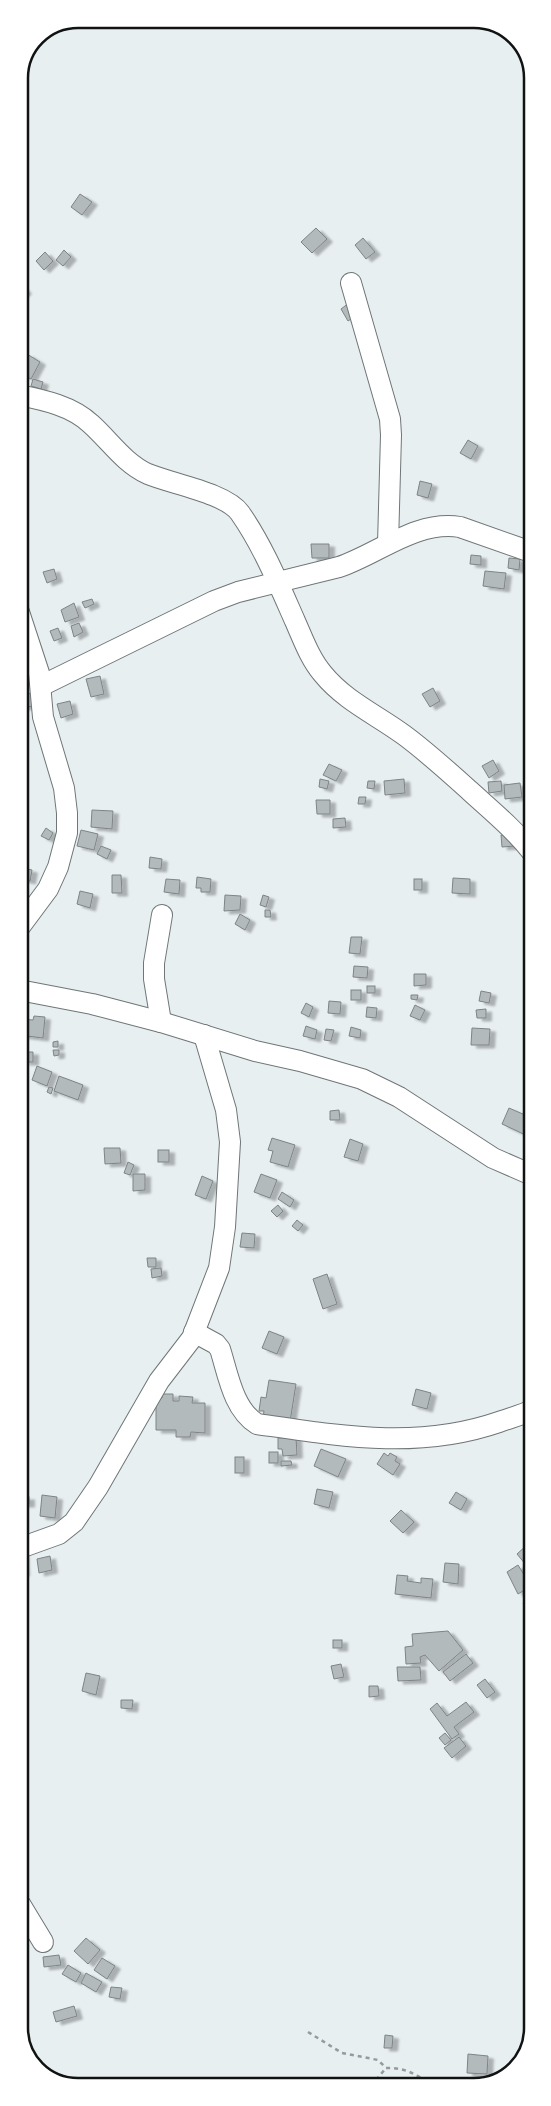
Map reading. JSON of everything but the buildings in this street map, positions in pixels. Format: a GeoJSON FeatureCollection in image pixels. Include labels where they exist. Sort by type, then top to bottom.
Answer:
{"type":"FeatureCollection","features":[{"type":"Feature","properties":{"kind":"street"},"geometry":{"type":"LineString","coordinates":[[351,283],[390,419],[388,544]]}},
{"type":"Feature","properties":{"kind":"street"},"geometry":{"type":"LineString","coordinates":[[28,397],[65,407],[91,423],[114,449],[148,474],[225,500],[239,511],[278,583],[310,654],[322,674],[348,698],[433,758],[512,829],[524,843]]}},
{"type":"Feature","properties":{"kind":"street"},"geometry":{"type":"LineString","coordinates":[[41,686],[214,601],[238,592],[347,565],[403,537],[435,526],[450,525],[468,529],[524,549]]}},
{"type":"Feature","properties":{"kind":"street"},"geometry":{"type":"LineString","coordinates":[[28,636],[39,672],[43,718],[64,788],[67,813],[67,833],[58,866],[48,889],[28,916]]}},
{"type":"Feature","properties":{"kind":"street"},"geometry":{"type":"LineString","coordinates":[[161,1022],[154,979],[154,963],[162,915]]}},
{"type":"Feature","properties":{"kind":"street"},"geometry":{"type":"LineString","coordinates":[[28,992],[92,1004],[161,1022],[362,1079],[399,1098],[492,1158],[524,1172]]}},
{"type":"Feature","properties":{"kind":"street"},"geometry":{"type":"LineString","coordinates":[[28,1545],[58,1534],[74,1522],[98,1487],[159,1381],[192,1338],[219,1268],[225,1227],[230,1142],[226,1110],[204,1035]]}},
{"type":"Feature","properties":{"kind":"street"},"geometry":{"type":"LineString","coordinates":[[194,1332],[216,1344],[220,1349],[234,1394],[244,1414],[257,1424],[360,1438],[412,1439],[451,1435],[481,1428],[524,1413]]}},
{"type":"Feature","properties":{"kind":"street"},"geometry":{"type":"LineString","coordinates":[[28,1917],[43,1942]]}},
{"type":"Feature","properties":{"kind":"path"},"geometry":{"type":"LineString","coordinates":[[308,2032],[342,2052],[378,2060],[386,2068]]}},
{"type":"Feature","properties":{"kind":"path"},"geometry":{"type":"LineString","coordinates":[[378,2078],[386,2068],[396,2067],[422,2078]]}}]}
